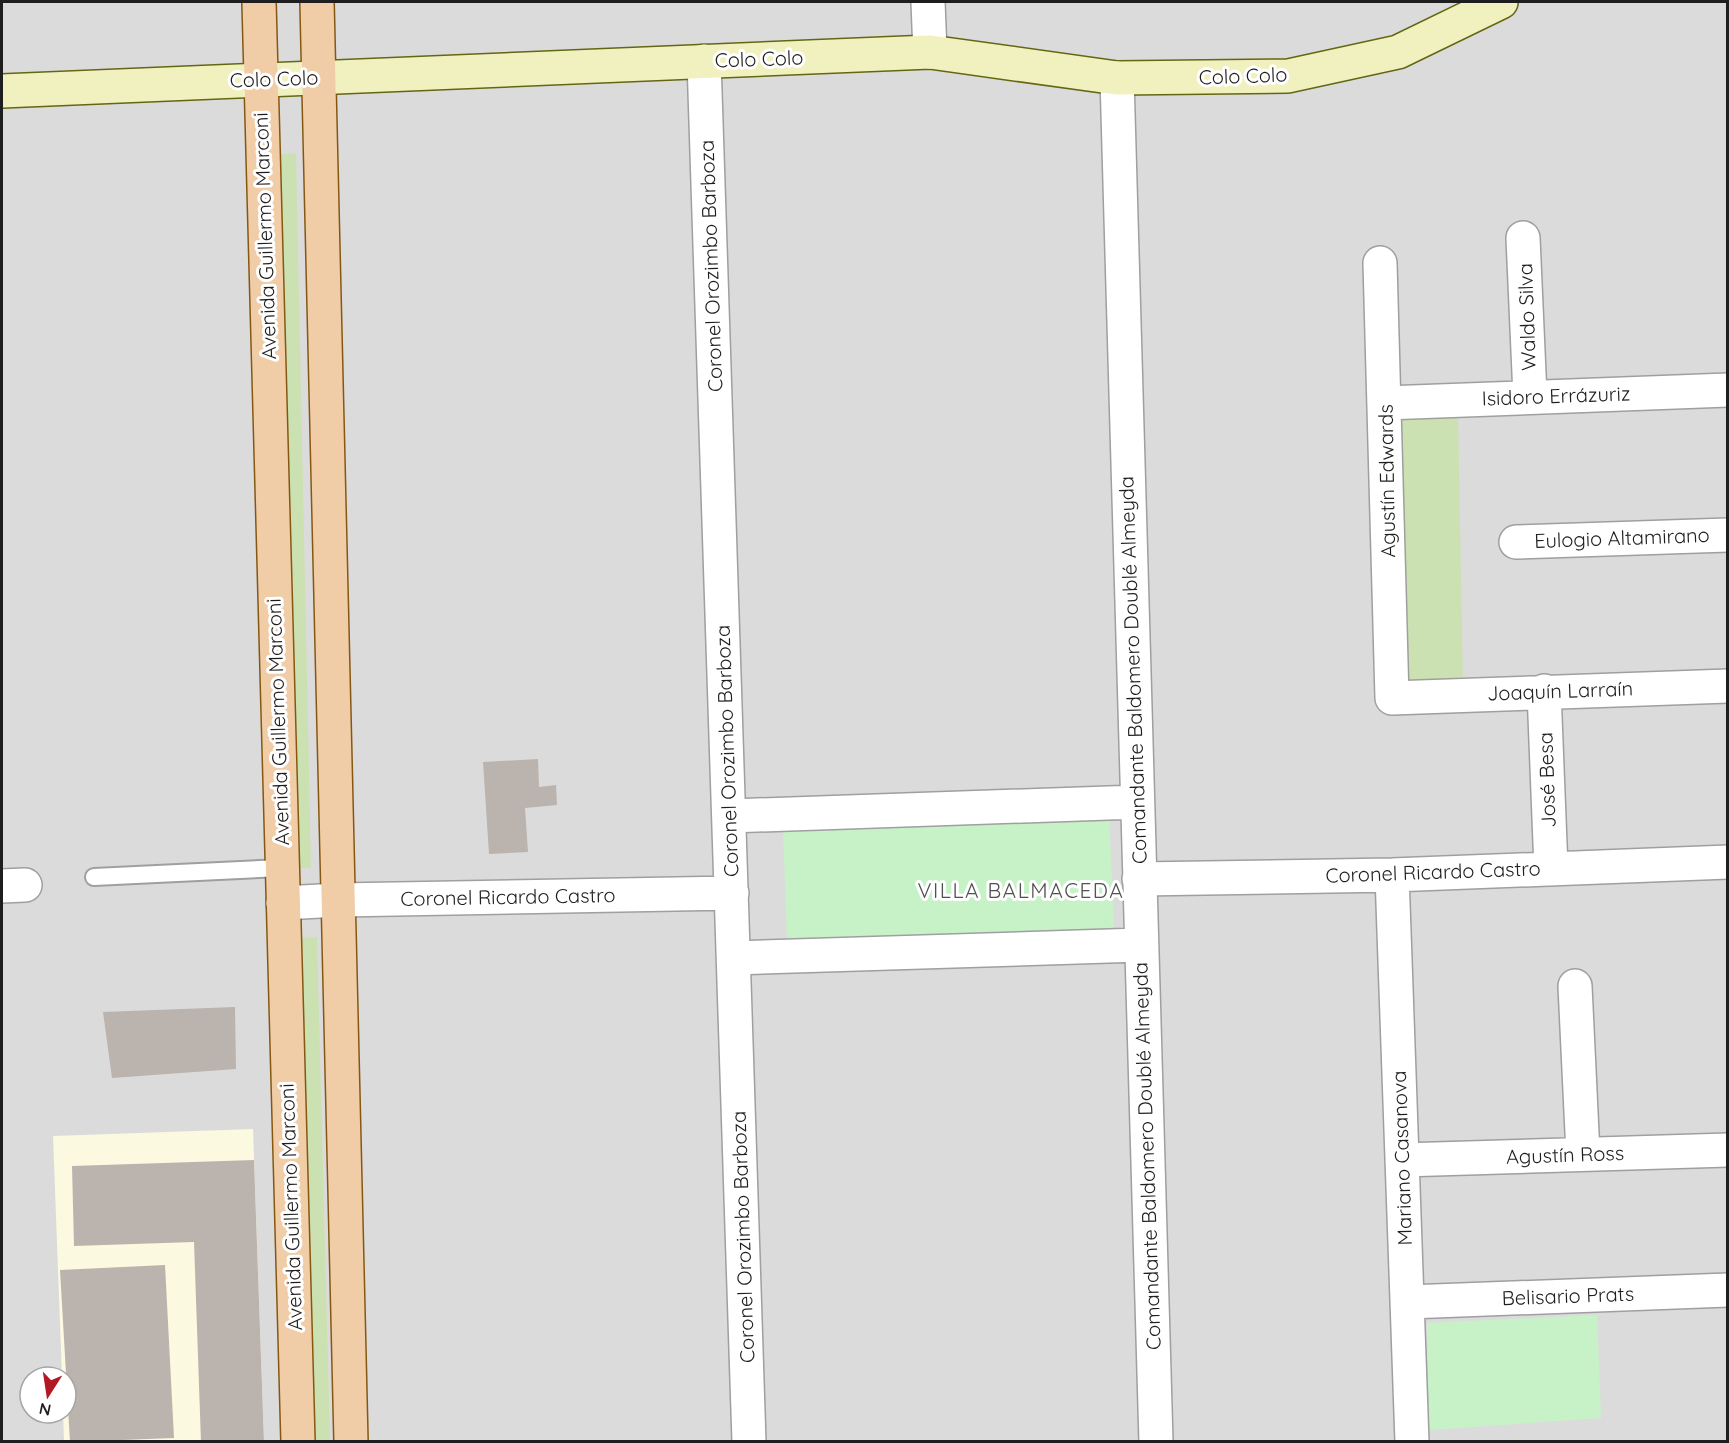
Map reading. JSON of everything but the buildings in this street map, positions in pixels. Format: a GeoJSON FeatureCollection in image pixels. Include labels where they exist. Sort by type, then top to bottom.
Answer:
{"type":"FeatureCollection","features":[{"type":"Feature","properties":{"kind":"main road","name":"Avenida Guillermo Marconi"},"geometry":{"type":"LineString","coordinates":[[259,2],[298,1442]]}},
{"type":"Feature","properties":{"kind":"main road"},"geometry":{"type":"LineString","coordinates":[[317,2],[351,1442]]}},
{"type":"Feature","properties":{"kind":"street"},"geometry":{"type":"LineString","coordinates":[[928,2],[930,52]]}},
{"type":"Feature","properties":{"kind":"street","name":"Colo Colo"},"geometry":{"type":"LineString","coordinates":[[2,90],[930,52],[1117,78],[1288,76],[1398,52],[1502,2]]}},
{"type":"Feature","properties":{"kind":"street","name":"Coronel Orozimbo Barboza"},"geometry":{"type":"LineString","coordinates":[[704,61],[749,1442]]}},
{"type":"Feature","properties":{"kind":"street","name":"Comandante Baldomero Doublé Almeyda"},"geometry":{"type":"LineString","coordinates":[[1117,78],[1156,1442]]}},
{"type":"Feature","properties":{"kind":"street","name":"Waldo Silva"},"geometry":{"type":"LineString","coordinates":[[1523,238],[1530,396]]}},
{"type":"Feature","properties":{"kind":"street","name":"Agustín Edwards"},"geometry":{"type":"LineString","coordinates":[[1380,263],[1392,698]]}},
{"type":"Feature","properties":{"kind":"street","name":"Isidoro Errázuriz"},"geometry":{"type":"LineString","coordinates":[[1385,403],[1728,390]]}},
{"type":"Feature","properties":{"kind":"street","name":"Eulogio Altamirano"},"geometry":{"type":"LineString","coordinates":[[1516,542],[1728,535]]}},
{"type":"Feature","properties":{"kind":"street","name":"Joaquín Larraín"},"geometry":{"type":"LineString","coordinates":[[1392,698],[1728,686]]}},
{"type":"Feature","properties":{"kind":"street","name":"José Besa"},"geometry":{"type":"LineString","coordinates":[[1544,692],[1551,869]]}},
{"type":"Feature","properties":{"kind":"street"},"geometry":{"type":"LineString","coordinates":[[730,816],[1137,802]]}},
{"type":"Feature","properties":{"kind":"street","name":"Coronel Ricardo Castro"},"geometry":{"type":"LineString","coordinates":[[1139,879],[1392,874],[1728,862]]}},
{"type":"Feature","properties":{"kind":"street","name":"Mariano Casanova"},"geometry":{"type":"LineString","coordinates":[[1392,874],[1412,1442]]}},
{"type":"Feature","properties":{"kind":"street","name":"Coronel Ricardo Castro"},"geometry":{"type":"LineString","coordinates":[[283,903],[732,893]]}},
{"type":"Feature","properties":{"kind":"street"},"geometry":{"type":"LineString","coordinates":[[734,958],[1140,945]]}},
{"type":"Feature","properties":{"kind":"street"},"geometry":{"type":"LineString","coordinates":[[1575,986],[1583,1154]]}},
{"type":"Feature","properties":{"kind":"street","name":"Agustín Ross"},"geometry":{"type":"LineString","coordinates":[[1402,1160],[1728,1150]]}},
{"type":"Feature","properties":{"kind":"street","name":"Belisario Prats"},"geometry":{"type":"LineString","coordinates":[[1408,1302],[1728,1290]]}},
{"type":"Feature","properties":{"kind":"lane"},"geometry":{"type":"LineString","coordinates":[[94,877],[282,868]]}},
{"type":"Feature","properties":{"kind":"shaded area"},"geometry":{"type":"Polygon","coordinates":[[[2,2],[1727,2],[1727,1441],[2,1442],[2,2]]]}},
{"type":"Feature","properties":{"kind":"shaded area"},"geometry":{"type":"Polygon","coordinates":[[[253,1129],[264,1441],[64,1441],[63,1425],[78,1425],[78,1365],[62,1365],[53,1136],[253,1129]]]}},
{"type":"Feature","properties":{"kind":"green space"},"geometry":{"type":"Polygon","coordinates":[[[296,153],[311,868],[294,868],[275,155],[296,153]]]}},
{"type":"Feature","properties":{"kind":"green space"},"geometry":{"type":"Polygon","coordinates":[[[1458,413],[1463,682],[1404,686],[1397,417],[1458,413]]]}},
{"type":"Feature","properties":{"kind":"green space"},"geometry":{"type":"Polygon","coordinates":[[[1109,813],[1114,931],[787,942],[783,825],[1109,813]]]}},
{"type":"Feature","properties":{"kind":"green space"},"geometry":{"type":"Polygon","coordinates":[[[317,937],[330,1441],[311,1441],[298,938],[317,937]]]}},
{"type":"Feature","properties":{"kind":"green space"},"geometry":{"type":"Polygon","coordinates":[[[1597,1315],[1601,1418],[1429,1430],[1427,1323],[1597,1315]]]}},
{"type":"Feature","properties":{"kind":"district","name":"VILLA BALMACEDA"},"geometry":{"type":"Point","coordinates":[1021,891]}}]}
